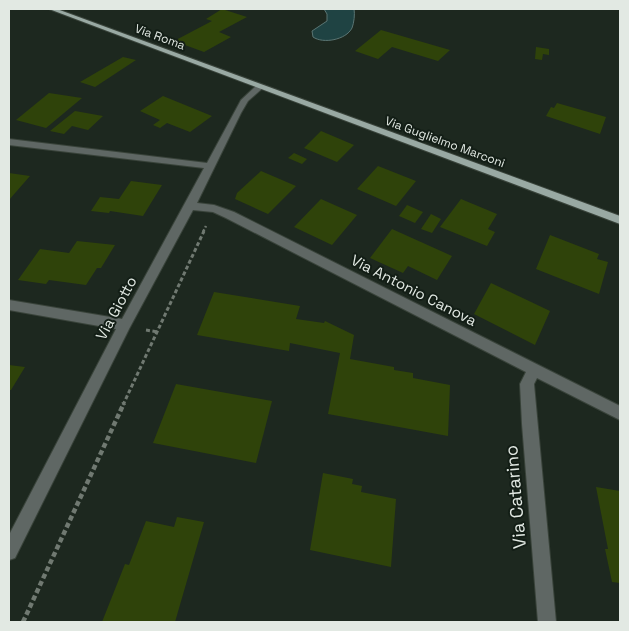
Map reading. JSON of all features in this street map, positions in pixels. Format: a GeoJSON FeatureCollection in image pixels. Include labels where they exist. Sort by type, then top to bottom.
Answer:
{"type":"FeatureCollection","features":[{"type":"Feature","properties":{"kind":"main road","name":"Via Roma"},"geometry":{"type":"LineString","coordinates":[[52,9],[261,86]]}},
{"type":"Feature","properties":{"kind":"main road","name":"Via Guglielmo Marconi"},"geometry":{"type":"LineString","coordinates":[[261,86],[620,220]]}},
{"type":"Feature","properties":{"kind":"street","name":"Via Giotto"},"geometry":{"type":"LineString","coordinates":[[9,552],[125,325],[190,206],[237,113],[245,100],[261,86]]}},
{"type":"Feature","properties":{"kind":"street"},"geometry":{"type":"LineString","coordinates":[[9,142],[210,166]]}},
{"type":"Feature","properties":{"kind":"street","name":"Via Antonio Canova"},"geometry":{"type":"LineString","coordinates":[[190,206],[214,209],[230,215],[620,413]]}},
{"type":"Feature","properties":{"kind":"street"},"geometry":{"type":"LineString","coordinates":[[9,305],[125,325]]}},
{"type":"Feature","properties":{"kind":"street","name":"Via Catarino"},"geometry":{"type":"LineString","coordinates":[[534,369],[527,384],[529,424],[547,622]]}},
{"type":"Feature","properties":{"kind":"path"},"geometry":{"type":"LineString","coordinates":[[23,622],[206,226]]}},
{"type":"Feature","properties":{"kind":"water"},"geometry":{"type":"Polygon","coordinates":[[[324,9],[354,9],[353,24],[349,32],[334,40],[322,40],[313,37],[312,31],[327,21],[327,14],[324,9]]]}},
{"type":"Feature","properties":{"kind":"building"},"geometry":{"type":"Polygon","coordinates":[[[222,9],[247,17],[219,32],[231,37],[204,52],[174,41],[212,21],[206,19],[222,9]]]}},
{"type":"Feature","properties":{"kind":"building"},"geometry":{"type":"Polygon","coordinates":[[[381,30],[450,50],[438,61],[392,47],[378,59],[355,51],[381,30]]]}},
{"type":"Feature","properties":{"kind":"building"},"geometry":{"type":"Polygon","coordinates":[[[536,47],[549,49],[549,55],[543,54],[542,60],[535,59],[536,47]]]}},
{"type":"Feature","properties":{"kind":"building"},"geometry":{"type":"Polygon","coordinates":[[[123,57],[136,60],[95,87],[80,82],[123,57]]]}},
{"type":"Feature","properties":{"kind":"building"},"geometry":{"type":"Polygon","coordinates":[[[49,93],[82,98],[46,128],[16,120],[49,93]]]}},
{"type":"Feature","properties":{"kind":"building"},"geometry":{"type":"Polygon","coordinates":[[[163,96],[212,116],[190,132],[167,123],[160,128],[153,125],[160,120],[140,111],[163,96]]]}},
{"type":"Feature","properties":{"kind":"building"},"geometry":{"type":"Polygon","coordinates":[[[557,103],[606,117],[600,134],[546,116],[551,107],[554,108],[557,103]]]}},
{"type":"Feature","properties":{"kind":"building"},"geometry":{"type":"Polygon","coordinates":[[[75,111],[103,116],[88,130],[72,126],[64,134],[50,131],[75,111]]]}},
{"type":"Feature","properties":{"kind":"building"},"geometry":{"type":"Polygon","coordinates":[[[321,131],[354,145],[337,162],[304,148],[321,131]]]}},
{"type":"Feature","properties":{"kind":"building"},"geometry":{"type":"Polygon","coordinates":[[[294,153],[307,159],[302,164],[288,158],[294,153]]]}},
{"type":"Feature","properties":{"kind":"building"},"geometry":{"type":"Polygon","coordinates":[[[378,166],[416,181],[396,206],[357,189],[378,166]]]}},
{"type":"Feature","properties":{"kind":"building"},"geometry":{"type":"Polygon","coordinates":[[[261,171],[296,186],[268,214],[235,199],[237,193],[261,171]]]}},
{"type":"Feature","properties":{"kind":"building"},"geometry":{"type":"Polygon","coordinates":[[[9,173],[30,176],[9,200],[9,173]]]}},
{"type":"Feature","properties":{"kind":"building"},"geometry":{"type":"Polygon","coordinates":[[[131,181],[162,185],[143,216],[110,211],[109,213],[91,211],[100,197],[119,199],[131,181]]]}},
{"type":"Feature","properties":{"kind":"building"},"geometry":{"type":"Polygon","coordinates":[[[321,199],[357,215],[332,245],[294,227],[321,199]]]}},
{"type":"Feature","properties":{"kind":"building"},"geometry":{"type":"Polygon","coordinates":[[[461,199],[497,214],[488,229],[495,232],[487,246],[440,227],[461,199]]]}},
{"type":"Feature","properties":{"kind":"building"},"geometry":{"type":"Polygon","coordinates":[[[407,205],[423,212],[415,223],[399,216],[407,205]]]}},
{"type":"Feature","properties":{"kind":"building"},"geometry":{"type":"Polygon","coordinates":[[[431,214],[441,219],[432,233],[421,229],[431,214]]]}},
{"type":"Feature","properties":{"kind":"building"},"geometry":{"type":"Polygon","coordinates":[[[392,229],[452,256],[437,280],[408,266],[403,273],[370,258],[392,229]]]}},
{"type":"Feature","properties":{"kind":"building"},"geometry":{"type":"Polygon","coordinates":[[[550,235],[599,254],[597,259],[608,262],[599,294],[536,269],[550,235]]]}},
{"type":"Feature","properties":{"kind":"building"},"geometry":{"type":"Polygon","coordinates":[[[77,241],[115,245],[101,268],[97,268],[86,285],[49,280],[46,284],[18,280],[40,249],[69,253],[77,241]]]}},
{"type":"Feature","properties":{"kind":"building"},"geometry":{"type":"Polygon","coordinates":[[[491,283],[550,311],[535,345],[474,314],[491,283]]]}},
{"type":"Feature","properties":{"kind":"building"},"geometry":{"type":"Polygon","coordinates":[[[214,292],[300,306],[296,319],[324,323],[325,321],[354,335],[350,359],[394,367],[394,370],[413,373],[413,378],[450,385],[448,436],[328,414],[340,353],[290,343],[289,351],[197,335],[214,292]]]}},
{"type":"Feature","properties":{"kind":"building"},"geometry":{"type":"Polygon","coordinates":[[[9,365],[25,367],[11,390],[9,390],[9,365]]]}},
{"type":"Feature","properties":{"kind":"building"},"geometry":{"type":"Polygon","coordinates":[[[176,384],[272,401],[256,463],[153,443],[176,384]]]}},
{"type":"Feature","properties":{"kind":"building"},"geometry":{"type":"Polygon","coordinates":[[[323,473],[353,479],[352,484],[362,486],[361,492],[396,499],[391,567],[310,550],[323,473]]]}},
{"type":"Feature","properties":{"kind":"building"},"geometry":{"type":"Polygon","coordinates":[[[596,487],[620,491],[620,583],[612,582],[605,549],[608,549],[596,487]]]}},
{"type":"Feature","properties":{"kind":"building"},"geometry":{"type":"Polygon","coordinates":[[[177,517],[204,522],[175,622],[102,622],[125,564],[129,565],[146,521],[174,527],[177,517]]]}}]}
